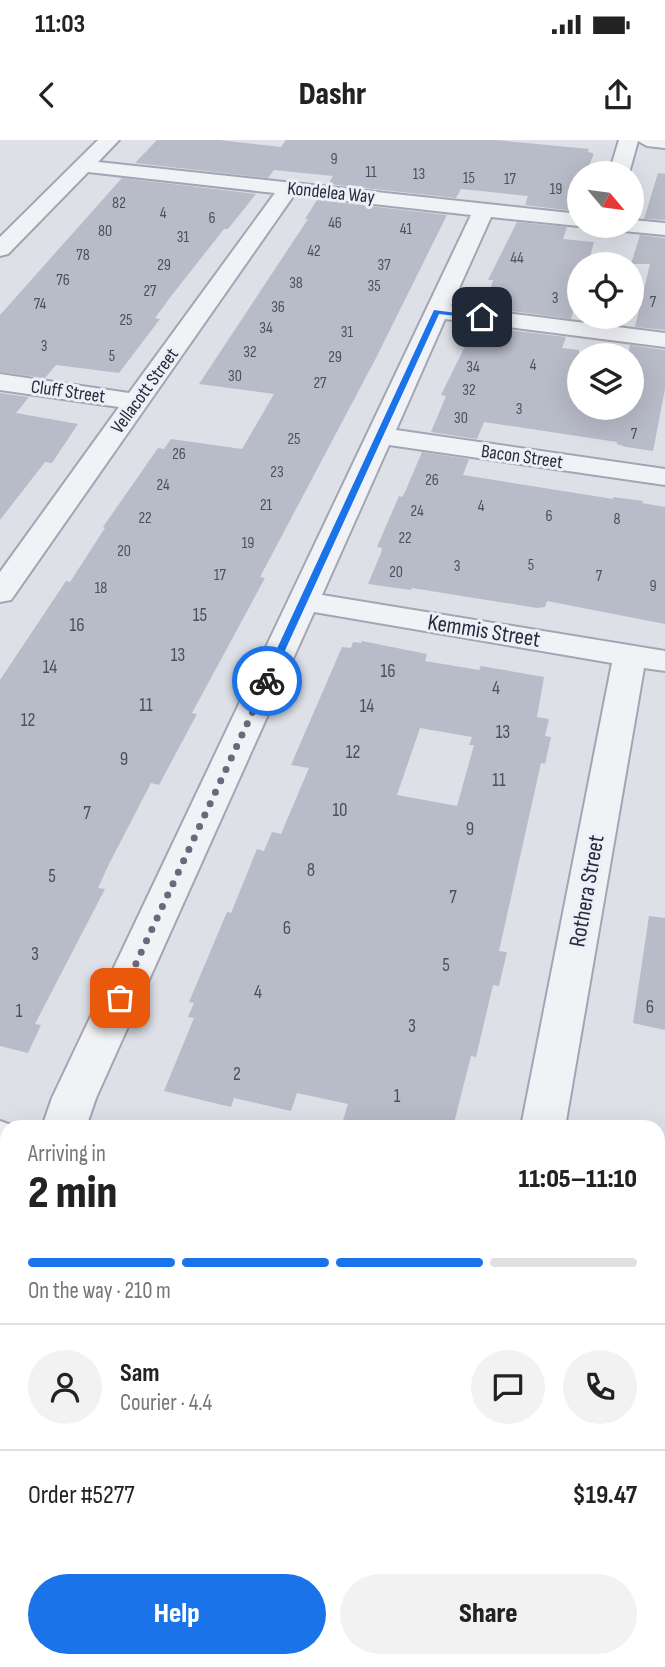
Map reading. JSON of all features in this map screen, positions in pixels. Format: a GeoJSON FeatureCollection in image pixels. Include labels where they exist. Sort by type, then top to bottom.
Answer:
{"type":"FeatureCollection","features":[{"type":"Feature","properties":{"kind":"street"},"geometry":{"type":"LineString","coordinates":[[0,249],[109,140]]}},
{"type":"Feature","properties":{"kind":"street"},"geometry":{"type":"LineString","coordinates":[[623,161],[629,140]]}},
{"type":"Feature","properties":{"kind":"street"},"geometry":{"type":"LineString","coordinates":[[647,140],[665,142]]}},
{"type":"Feature","properties":{"kind":"street","name":"Kondelea Way"},"geometry":{"type":"LineString","coordinates":[[83,166],[567,219]]}},
{"type":"Feature","properties":{"kind":"street","name":"Vellacott Street"},"geometry":{"type":"LineString","coordinates":[[0,593],[289,188]]}},
{"type":"Feature","properties":{"kind":"street"},"geometry":{"type":"LineString","coordinates":[[67,1120],[80,1085],[484,210]]}},
{"type":"Feature","properties":{"kind":"street"},"geometry":{"type":"LineString","coordinates":[[644,227],[665,229]]}},
{"type":"Feature","properties":{"kind":"street"},"geometry":{"type":"LineString","coordinates":[[436,312],[665,340]]}},
{"type":"Feature","properties":{"kind":"street","name":"Cluff Street"},"geometry":{"type":"LineString","coordinates":[[0,383],[136,402]]}},
{"type":"Feature","properties":{"kind":"street","name":"Bacon Street"},"geometry":{"type":"LineString","coordinates":[[379,436],[665,477]]}},
{"type":"Feature","properties":{"kind":"street","name":"Kemmis Street"},"geometry":{"type":"LineString","coordinates":[[303,601],[647,658]]}},
{"type":"Feature","properties":{"kind":"street","name":"Rothera Street"},"geometry":{"type":"LineString","coordinates":[[545,1120],[647,658]]}},
{"type":"Feature","properties":{"kind":"building"},"geometry":{"type":"Polygon","coordinates":[[[157,140],[220,140],[281,147],[286,140],[496,140],[589,149],[588,152],[593,153],[591,161],[567,161],[567,210],[525,205],[528,196],[461,189],[456,198],[328,184],[333,176],[274,170],[268,178],[135,163],[157,140]]]}},
{"type":"Feature","properties":{"kind":"building"},"geometry":{"type":"Polygon","coordinates":[[[658,173],[665,174],[665,220],[644,219],[658,173]]]}},
{"type":"Feature","properties":{"kind":"building"},"geometry":{"type":"Polygon","coordinates":[[[122,178],[256,194],[228,229],[224,229],[172,295],[155,318],[160,319],[119,373],[56,365],[45,378],[0,372],[0,315],[122,178]]]}},
{"type":"Feature","properties":{"kind":"building"},"geometry":{"type":"Polygon","coordinates":[[[317,200],[447,215],[376,358],[260,577],[265,578],[192,713],[197,714],[159,785],[151,783],[109,864],[98,888],[105,889],[35,1024],[41,1025],[28,1053],[0,1046],[0,680],[66,581],[70,582],[105,528],[103,527],[158,448],[164,449],[171,439],[242,449],[274,394],[199,384],[308,219],[305,219],[317,200]]]}},
{"type":"Feature","properties":{"kind":"building"},"geometry":{"type":"Polygon","coordinates":[[[517,222],[567,227],[563,239],[594,242],[591,252],[567,252],[567,318],[483,307],[493,280],[488,280],[517,222]]]}},
{"type":"Feature","properties":{"kind":"building"},"geometry":{"type":"Polygon","coordinates":[[[644,235],[665,238],[665,330],[644,328],[644,289],[650,264],[644,264],[644,252],[635,252],[639,238],[644,238],[644,235]]]}},
{"type":"Feature","properties":{"kind":"building"},"geometry":{"type":"Polygon","coordinates":[[[475,326],[566,337],[562,348],[567,349],[567,420],[644,420],[644,347],[665,350],[665,389],[653,451],[626,447],[617,442],[484,422],[477,439],[431,432],[446,396],[441,395],[475,326]]]}},
{"type":"Feature","properties":{"kind":"building"},"geometry":{"type":"Polygon","coordinates":[[[0,393],[29,397],[16,413],[78,424],[52,463],[45,462],[0,520],[0,393]]]}},
{"type":"Feature","properties":{"kind":"building"},"geometry":{"type":"Polygon","coordinates":[[[422,452],[469,459],[463,475],[613,499],[643,501],[642,503],[665,507],[665,624],[547,601],[545,607],[537,608],[412,588],[368,584],[381,553],[382,548],[377,547],[422,452]]]}},
{"type":"Feature","properties":{"kind":"building"},"geometry":{"type":"Polygon","coordinates":[[[362,641],[427,654],[425,661],[479,670],[481,666],[544,677],[537,717],[549,719],[545,736],[551,737],[545,764],[541,763],[499,951],[507,952],[499,986],[493,985],[476,1057],[471,1056],[455,1120],[343,1120],[348,1104],[297,1093],[291,1111],[234,1098],[231,1107],[164,1091],[194,1018],[188,1017],[194,1003],[189,1002],[227,912],[231,913],[257,849],[264,851],[272,832],[281,834],[309,768],[291,765],[342,647],[351,648],[353,642],[362,641]],[[420,728],[397,795],[457,806],[474,745],[469,745],[472,737],[420,728]]]}},
{"type":"Feature","properties":{"kind":"building"},"geometry":{"type":"Polygon","coordinates":[[[649,916],[665,918],[665,1030],[633,1023],[649,916]]]}},
{"type":"Feature","properties":{"kind":"way so far"},"geometry":{"type":"LineString","coordinates":[[120,998],[267,681]]}},
{"type":"Feature","properties":{"kind":"route"},"geometry":{"type":"LineString","coordinates":[[267,681],[436,312],[482,317]]}}]}
